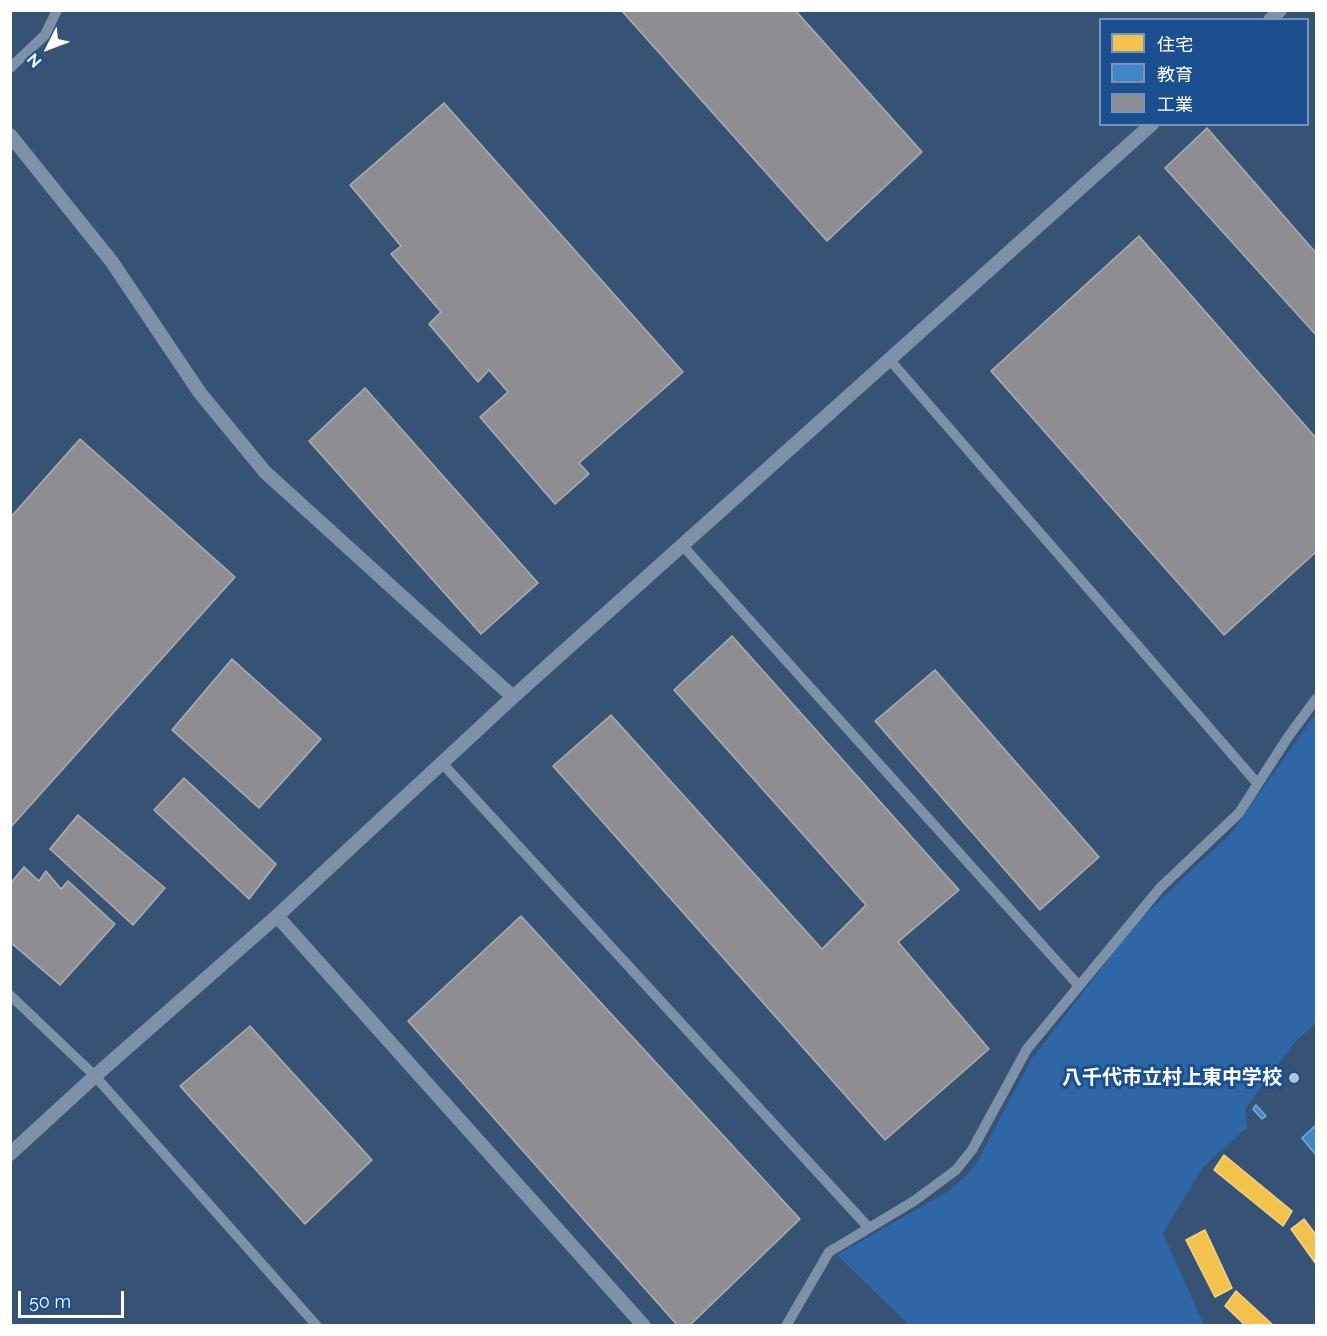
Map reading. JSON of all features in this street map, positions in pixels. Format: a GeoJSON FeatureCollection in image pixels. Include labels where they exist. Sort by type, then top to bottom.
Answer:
{"type":"FeatureCollection","features":[{"type":"Feature","properties":{"kind":"street"},"geometry":{"type":"LineString","coordinates":[[10,68],[45,34],[57,10]]}},
{"type":"Feature","properties":{"kind":"street"},"geometry":{"type":"LineString","coordinates":[[10,1154],[277,916],[513,697],[1150,126]]}},
{"type":"Feature","properties":{"kind":"street"},"geometry":{"type":"LineString","coordinates":[[10,135],[112,262],[200,393],[265,472],[513,697]]}},
{"type":"Feature","properties":{"kind":"street"},"geometry":{"type":"LineString","coordinates":[[889,359],[1257,783]]}},
{"type":"Feature","properties":{"kind":"street"},"geometry":{"type":"LineString","coordinates":[[682,545],[1078,986]]}},
{"type":"Feature","properties":{"kind":"street"},"geometry":{"type":"LineString","coordinates":[[786,1326],[829,1251],[914,1202],[956,1170],[972,1150],[1027,1049],[1160,888],[1239,813],[1288,737],[1317,699]]}},
{"type":"Feature","properties":{"kind":"street"},"geometry":{"type":"LineString","coordinates":[[442,763],[869,1228]]}},
{"type":"Feature","properties":{"kind":"street"},"geometry":{"type":"LineString","coordinates":[[277,916],[644,1326]]}},
{"type":"Feature","properties":{"kind":"street"},"geometry":{"type":"LineString","coordinates":[[10,995],[95,1076],[317,1326]]}},
{"type":"Feature","properties":{"kind":"shaded area"},"geometry":{"type":"Polygon","coordinates":[[[1316,713],[1316,1023],[1295,1042],[1245,1109],[1247,1128],[1204,1166],[1163,1233],[1204,1325],[909,1325],[837,1255],[947,1192],[967,1175],[977,1162],[1031,1060],[1136,923],[1232,832],[1316,713]]]}},
{"type":"Feature","properties":{"kind":"building: 住宅"},"geometry":{"type":"Polygon","coordinates":[[[1224,1155],[1292,1211],[1283,1226],[1214,1170],[1224,1155]]]}},
{"type":"Feature","properties":{"kind":"building: 住宅"},"geometry":{"type":"Polygon","coordinates":[[[1304,1219],[1316,1235],[1316,1264],[1291,1229],[1304,1219]]]}},
{"type":"Feature","properties":{"kind":"building: 住宅"},"geometry":{"type":"Polygon","coordinates":[[[1205,1230],[1232,1288],[1215,1297],[1186,1240],[1205,1230]]]}},
{"type":"Feature","properties":{"kind":"building: 住宅"},"geometry":{"type":"Polygon","coordinates":[[[1236,1291],[1274,1326],[1246,1326],[1225,1306],[1236,1291]]]}},
{"type":"Feature","properties":{"kind":"building: 教育"},"geometry":{"type":"Polygon","coordinates":[[[1256,1105],[1266,1116],[1262,1119],[1253,1109],[1256,1105]]]}},
{"type":"Feature","properties":{"kind":"building: 教育"},"geometry":{"type":"Polygon","coordinates":[[[1316,1125],[1316,1155],[1302,1138],[1316,1125]]]}},
{"type":"Feature","properties":{"kind":"building: 工業"},"geometry":{"type":"Polygon","coordinates":[[[621,10],[795,10],[922,152],[827,241],[621,10]]]}},
{"type":"Feature","properties":{"kind":"building: 工業"},"geometry":{"type":"Polygon","coordinates":[[[444,103],[683,372],[579,463],[589,474],[555,504],[480,417],[508,392],[489,370],[478,382],[429,324],[441,312],[391,254],[401,246],[350,185],[444,103]]]}},
{"type":"Feature","properties":{"kind":"building: 工業"},"geometry":{"type":"Polygon","coordinates":[[[1207,128],[1316,253],[1316,335],[1165,168],[1207,128]]]}},
{"type":"Feature","properties":{"kind":"building: 工業"},"geometry":{"type":"Polygon","coordinates":[[[1139,236],[1316,438],[1316,552],[1224,635],[991,371],[1139,236]]]}},
{"type":"Feature","properties":{"kind":"building: 工業"},"geometry":{"type":"Polygon","coordinates":[[[365,388],[538,583],[481,634],[309,441],[365,388]]]}},
{"type":"Feature","properties":{"kind":"building: 工業"},"geometry":{"type":"Polygon","coordinates":[[[80,439],[235,577],[10,828],[10,518],[80,439]]]}},
{"type":"Feature","properties":{"kind":"building: 工業"},"geometry":{"type":"Polygon","coordinates":[[[732,636],[959,890],[898,942],[989,1049],[885,1140],[553,766],[611,715],[822,949],[866,905],[674,690],[732,636]]]}},
{"type":"Feature","properties":{"kind":"building: 工業"},"geometry":{"type":"Polygon","coordinates":[[[232,659],[321,739],[259,808],[172,730],[232,659]]]}},
{"type":"Feature","properties":{"kind":"building: 工業"},"geometry":{"type":"Polygon","coordinates":[[[935,670],[1099,857],[1040,910],[875,721],[935,670]]]}},
{"type":"Feature","properties":{"kind":"building: 工業"},"geometry":{"type":"Polygon","coordinates":[[[184,778],[276,864],[249,899],[154,810],[184,778]]]}},
{"type":"Feature","properties":{"kind":"building: 工業"},"geometry":{"type":"Polygon","coordinates":[[[78,815],[165,888],[133,925],[50,849],[78,815]]]}},
{"type":"Feature","properties":{"kind":"building: 工業"},"geometry":{"type":"Polygon","coordinates":[[[24,867],[39,881],[46,871],[61,889],[68,881],[115,924],[60,985],[10,942],[10,884],[24,867]]]}},
{"type":"Feature","properties":{"kind":"building: 工業"},"geometry":{"type":"Polygon","coordinates":[[[521,916],[800,1219],[689,1326],[678,1326],[408,1021],[521,916]]]}},
{"type":"Feature","properties":{"kind":"building: 工業"},"geometry":{"type":"Polygon","coordinates":[[[250,1026],[372,1160],[305,1224],[180,1086],[250,1026]]]}},
{"type":"Feature","properties":{"kind":"place","name":"八千代市立村上東中学校"},"geometry":{"type":"Point","coordinates":[1294,1078]}}]}
